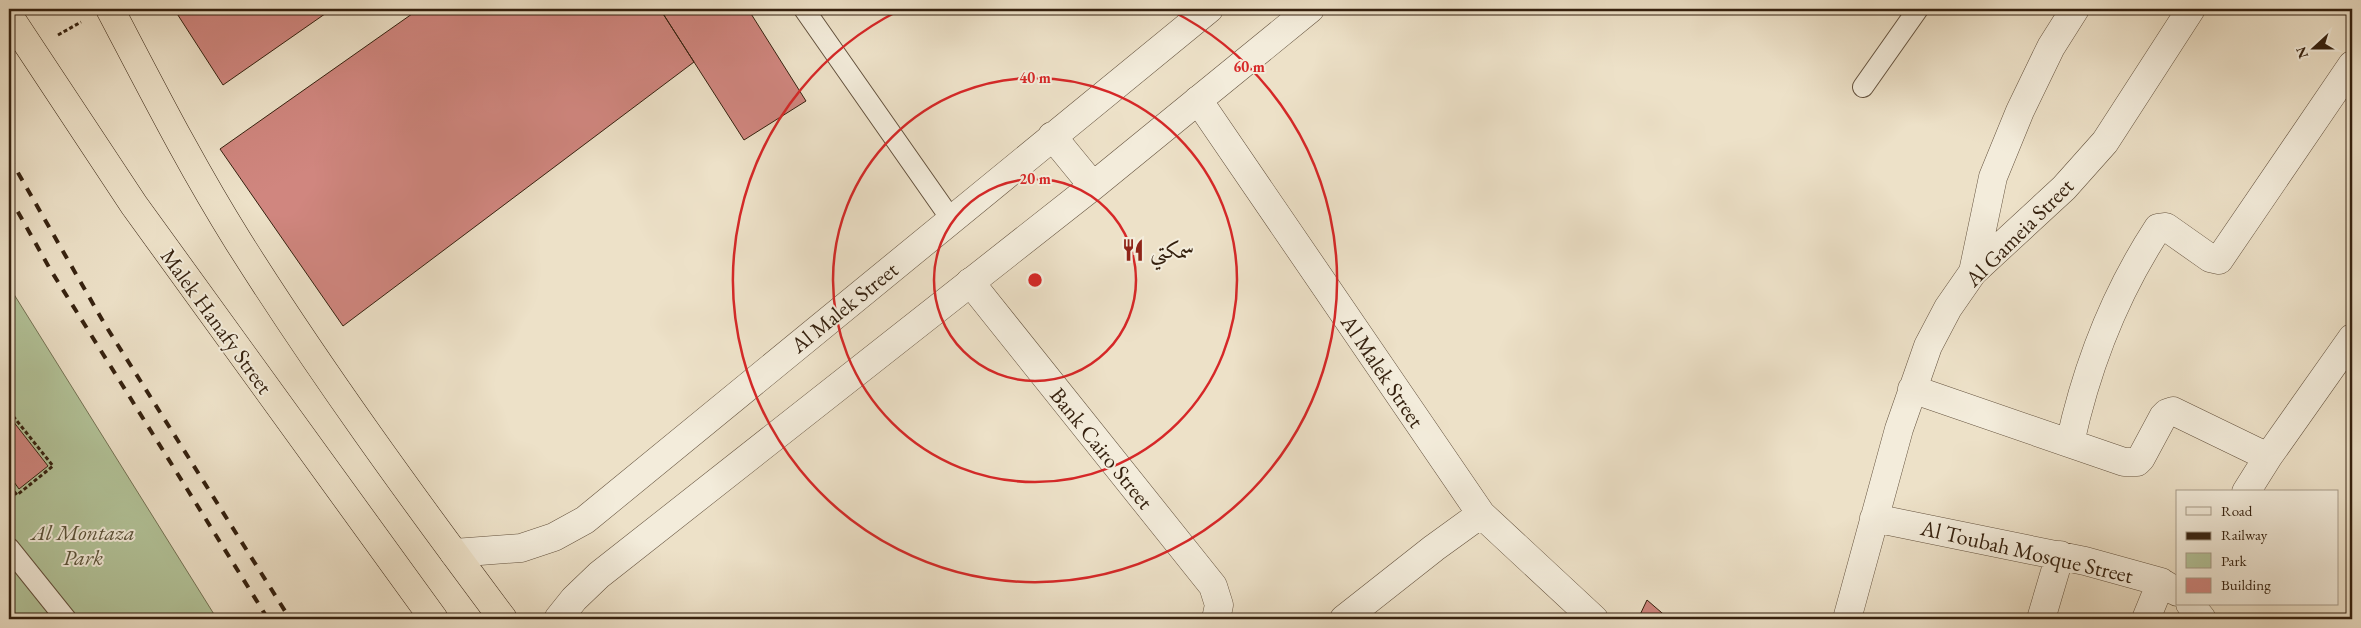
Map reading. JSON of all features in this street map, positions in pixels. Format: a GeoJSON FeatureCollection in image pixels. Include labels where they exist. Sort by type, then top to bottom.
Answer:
{"type":"FeatureCollection","features":[{"type":"Feature","properties":{"kind":"highway"},"geometry":{"type":"LineString","coordinates":[[99,13],[238,240],[342,398],[503,619]]}},
{"type":"Feature","properties":{"kind":"highway","name":"Malek Hanafy Street"},"geometry":{"type":"LineString","coordinates":[[9,16],[134,205],[434,619]]}},
{"type":"Feature","properties":{"kind":"street","name":"Al Malek Street"},"geometry":{"type":"LineString","coordinates":[[454,553],[521,548],[554,537],[585,520],[1209,9]]}},
{"type":"Feature","properties":{"kind":"street"},"geometry":{"type":"LineString","coordinates":[[558,619],[574,598],[599,575],[1093,186],[1310,9]]}},
{"type":"Feature","properties":{"kind":"street"},"geometry":{"type":"LineString","coordinates":[[1973,272],[1993,178],[2020,111],[2052,47],[2075,9]]}},
{"type":"Feature","properties":{"kind":"street","name":"Al Gameia Street"},"geometry":{"type":"LineString","coordinates":[[1847,619],[1912,389],[1928,346],[1948,308],[1973,272],[2020,231],[2064,188],[2106,142],[2191,9]]}},
{"type":"Feature","properties":{"kind":"street"},"geometry":{"type":"LineString","coordinates":[[2070,443],[2080,394],[2096,348],[2116,304],[2158,228],[2166,227],[2210,258],[2219,260],[2352,65]]}},
{"type":"Feature","properties":{"kind":"street","name":"Al Malek Street"},"geometry":{"type":"LineString","coordinates":[[1198,100],[1481,514],[1594,619]]}},
{"type":"Feature","properties":{"kind":"street"},"geometry":{"type":"LineString","coordinates":[[1052,136],[1093,186]]}},
{"type":"Feature","properties":{"kind":"street","name":"Bank Cairo Street"},"geometry":{"type":"LineString","coordinates":[[970,282],[1213,586],[1222,615]]}},
{"type":"Feature","properties":{"kind":"street"},"geometry":{"type":"LineString","coordinates":[[2247,490],[2268,457],[2352,338]]}},
{"type":"Feature","properties":{"kind":"street"},"geometry":{"type":"LineString","coordinates":[[1912,389],[2124,462],[2137,462],[2142,458],[2163,417],[2173,411],[2268,457]]}},
{"type":"Feature","properties":{"kind":"street"},"geometry":{"type":"LineString","coordinates":[[1344,619],[1434,548],[1481,514]]}},
{"type":"Feature","properties":{"kind":"street","name":"Al Toubah Mosque Street"},"geometry":{"type":"LineString","coordinates":[[1874,518],[2060,555],[2169,587]]}},
{"type":"Feature","properties":{"kind":"street"},"geometry":{"type":"LineString","coordinates":[[2041,619],[2060,555]]}},
{"type":"Feature","properties":{"kind":"street"},"geometry":{"type":"LineString","coordinates":[[2146,619],[2169,587]]}},
{"type":"Feature","properties":{"kind":"street"},"geometry":{"type":"LineString","coordinates":[[2192,606],[2202,619]]}},
{"type":"Feature","properties":{"kind":"lane"},"geometry":{"type":"LineString","coordinates":[[804,9],[951,219]]}},
{"type":"Feature","properties":{"kind":"lane"},"geometry":{"type":"LineString","coordinates":[[1863,87],[1918,9]]}},
{"type":"Feature","properties":{"kind":"lane"},"geometry":{"type":"LineString","coordinates":[[9,548],[66,619]]}},
{"type":"Feature","properties":{"kind":"path"},"geometry":{"type":"LineString","coordinates":[[32,50],[99,13]]}},
{"type":"Feature","properties":{"kind":"path"},"geometry":{"type":"LineString","coordinates":[[9,411],[53,466],[17,495],[9,485]]}},
{"type":"Feature","properties":{"kind":"green space","name":"Al Montaza Park"},"geometry":{"type":"Polygon","coordinates":[[[9,285],[15,296],[217,619],[9,619],[9,285]]]}},
{"type":"Feature","properties":{"kind":"building"},"geometry":{"type":"Polygon","coordinates":[[[174,9],[332,9],[223,85],[174,9]]]}},
{"type":"Feature","properties":{"kind":"building"},"geometry":{"type":"Polygon","coordinates":[[[419,9],[660,9],[694,62],[343,326],[220,149],[419,9]]]}},
{"type":"Feature","properties":{"kind":"building"},"geometry":{"type":"Polygon","coordinates":[[[660,9],[748,9],[806,101],[744,140],[660,9]]]}},
{"type":"Feature","properties":{"kind":"building"},"geometry":{"type":"Polygon","coordinates":[[[9,416],[48,466],[19,489],[9,475],[9,416]]]}},
{"type":"Feature","properties":{"kind":"building"},"geometry":{"type":"Polygon","coordinates":[[[1647,600],[1669,619],[1638,619],[1647,600]]]}},
{"type":"Feature","properties":{"kind":"railway"},"geometry":{"type":"LineString","coordinates":[[9,157],[104,323],[290,619]]}},
{"type":"Feature","properties":{"kind":"railway"},"geometry":{"type":"LineString","coordinates":[[9,196],[50,269],[268,619]]}},
{"type":"Feature","properties":{"kind":"place","name":"سمكتي"},"geometry":{"type":"Point","coordinates":[1133,250]}}]}
